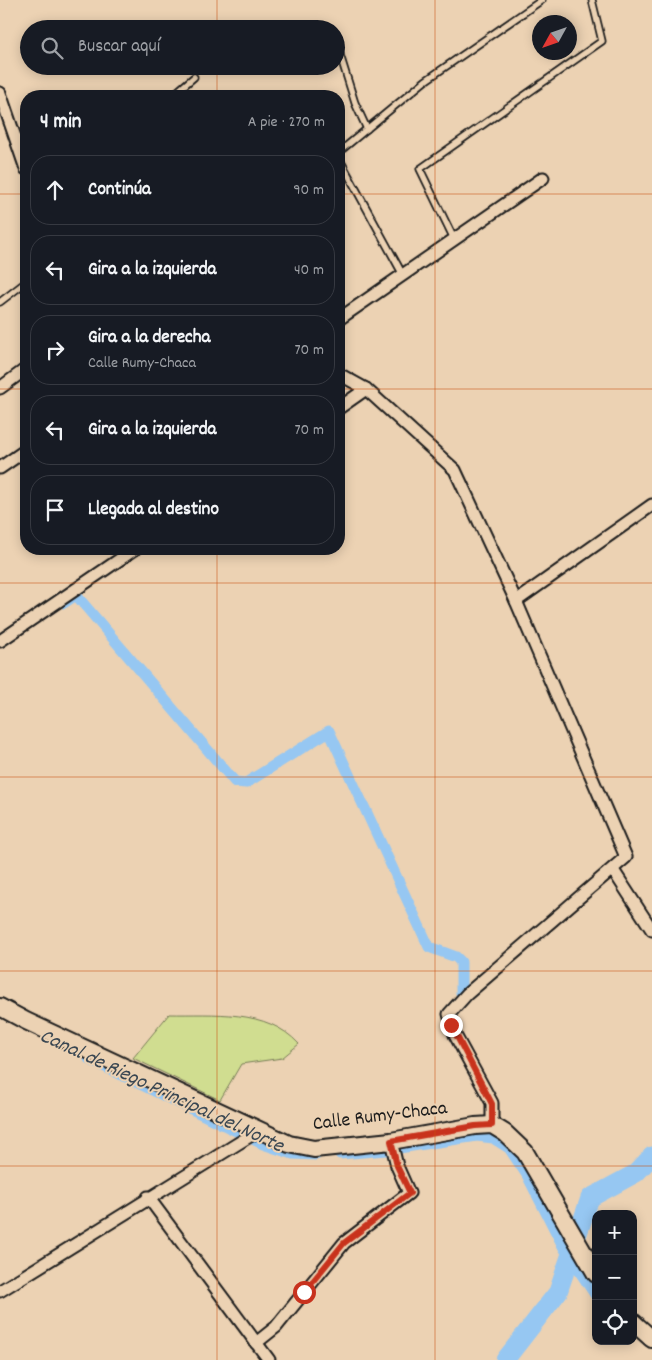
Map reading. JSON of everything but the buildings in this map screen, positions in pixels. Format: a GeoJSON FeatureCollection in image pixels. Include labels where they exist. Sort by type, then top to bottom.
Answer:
{"type":"FeatureCollection","features":[{"type":"Feature","properties":{"kind":"street"},"geometry":{"type":"LineString","coordinates":[[0,94],[20,152]]}},
{"type":"Feature","properties":{"kind":"street"},"geometry":{"type":"LineString","coordinates":[[345,315],[543,178]]}},
{"type":"Feature","properties":{"kind":"street"},"geometry":{"type":"LineString","coordinates":[[0,388],[20,373]]}},
{"type":"Feature","properties":{"kind":"street"},"geometry":{"type":"LineString","coordinates":[[345,377],[366,389],[456,470],[516,600],[626,857],[467,994],[449,1014],[455,1035],[492,1104],[492,1125],[505,1133],[525,1152],[592,1267]]}},
{"type":"Feature","properties":{"kind":"street"},"geometry":{"type":"LineString","coordinates":[[345,404],[366,389]]}},
{"type":"Feature","properties":{"kind":"street"},"geometry":{"type":"LineString","coordinates":[[0,468],[20,454]]}},
{"type":"Feature","properties":{"kind":"street"},"geometry":{"type":"LineString","coordinates":[[516,600],[652,505]]}},
{"type":"Feature","properties":{"kind":"street"},"geometry":{"type":"LineString","coordinates":[[0,641],[126,555]]}},
{"type":"Feature","properties":{"kind":"street"},"geometry":{"type":"LineString","coordinates":[[613,870],[652,930]]}},
{"type":"Feature","properties":{"kind":"street","name":"Calle Rumy-Chaca"},"geometry":{"type":"LineString","coordinates":[[0,1007],[255,1133],[289,1144],[314,1149],[392,1147],[475,1126],[492,1125]]}},
{"type":"Feature","properties":{"kind":"street"},"geometry":{"type":"LineString","coordinates":[[0,1290],[255,1133]]}},
{"type":"Feature","properties":{"kind":"street"},"geometry":{"type":"LineString","coordinates":[[256,1344],[276,1327],[344,1243],[410,1193],[392,1147]]}},
{"type":"Feature","properties":{"kind":"street"},"geometry":{"type":"LineString","coordinates":[[148,1198],[269,1360]]}},
{"type":"Feature","properties":{"kind":"street"},"geometry":{"type":"LineString","coordinates":[[637,1326],[652,1339]]}},
{"type":"Feature","properties":{"kind":"lane"},"geometry":{"type":"LineString","coordinates":[[345,147],[425,81],[542,0]]}},
{"type":"Feature","properties":{"kind":"lane"},"geometry":{"type":"LineString","coordinates":[[454,239],[420,169],[602,41],[592,0]]}},
{"type":"Feature","properties":{"kind":"lane"},"geometry":{"type":"LineString","coordinates":[[345,71],[355,103],[367,129]]}},
{"type":"Feature","properties":{"kind":"lane"},"geometry":{"type":"LineString","coordinates":[[179,90],[194,77]]}},
{"type":"Feature","properties":{"kind":"lane"},"geometry":{"type":"LineString","coordinates":[[345,169],[403,274]]}},
{"type":"Feature","properties":{"kind":"lane"},"geometry":{"type":"LineString","coordinates":[[0,302],[20,287]]}},
{"type":"Feature","properties":{"kind":"green space"},"geometry":{"type":"Polygon","coordinates":[[[169,1014],[221,1014],[255,1019],[271,1024],[286,1032],[299,1044],[282,1058],[241,1064],[220,1100],[133,1058],[169,1014]]]}},
{"type":"Feature","properties":{"kind":"waterway"},"geometry":{"type":"LineString","coordinates":[[64,603],[76,595],[235,782],[246,783],[329,731],[429,947],[456,957],[461,962],[461,993]]}},
{"type":"Feature","properties":{"kind":"waterway","name":"Canal de Riego Principal del Norte"},"geometry":{"type":"LineString","coordinates":[[89,1059],[263,1144],[293,1154],[316,1155]]}},
{"type":"Feature","properties":{"kind":"waterway","name":"Canal de Riego Principal del Norte"},"geometry":{"type":"LineString","coordinates":[[340,1154],[386,1150],[477,1136],[493,1138],[509,1148],[527,1175],[564,1248],[592,1290]]}},
{"type":"Feature","properties":{"kind":"waterway"},"geometry":{"type":"LineString","coordinates":[[505,1360],[558,1292],[590,1198],[636,1173],[652,1156]]}},
{"type":"Feature","properties":{"kind":"route"},"geometry":{"type":"LineString","coordinates":[[304,1292],[344,1243],[410,1193],[397,1166],[391,1141],[475,1126],[492,1125],[492,1104],[451,1025]]}}]}
